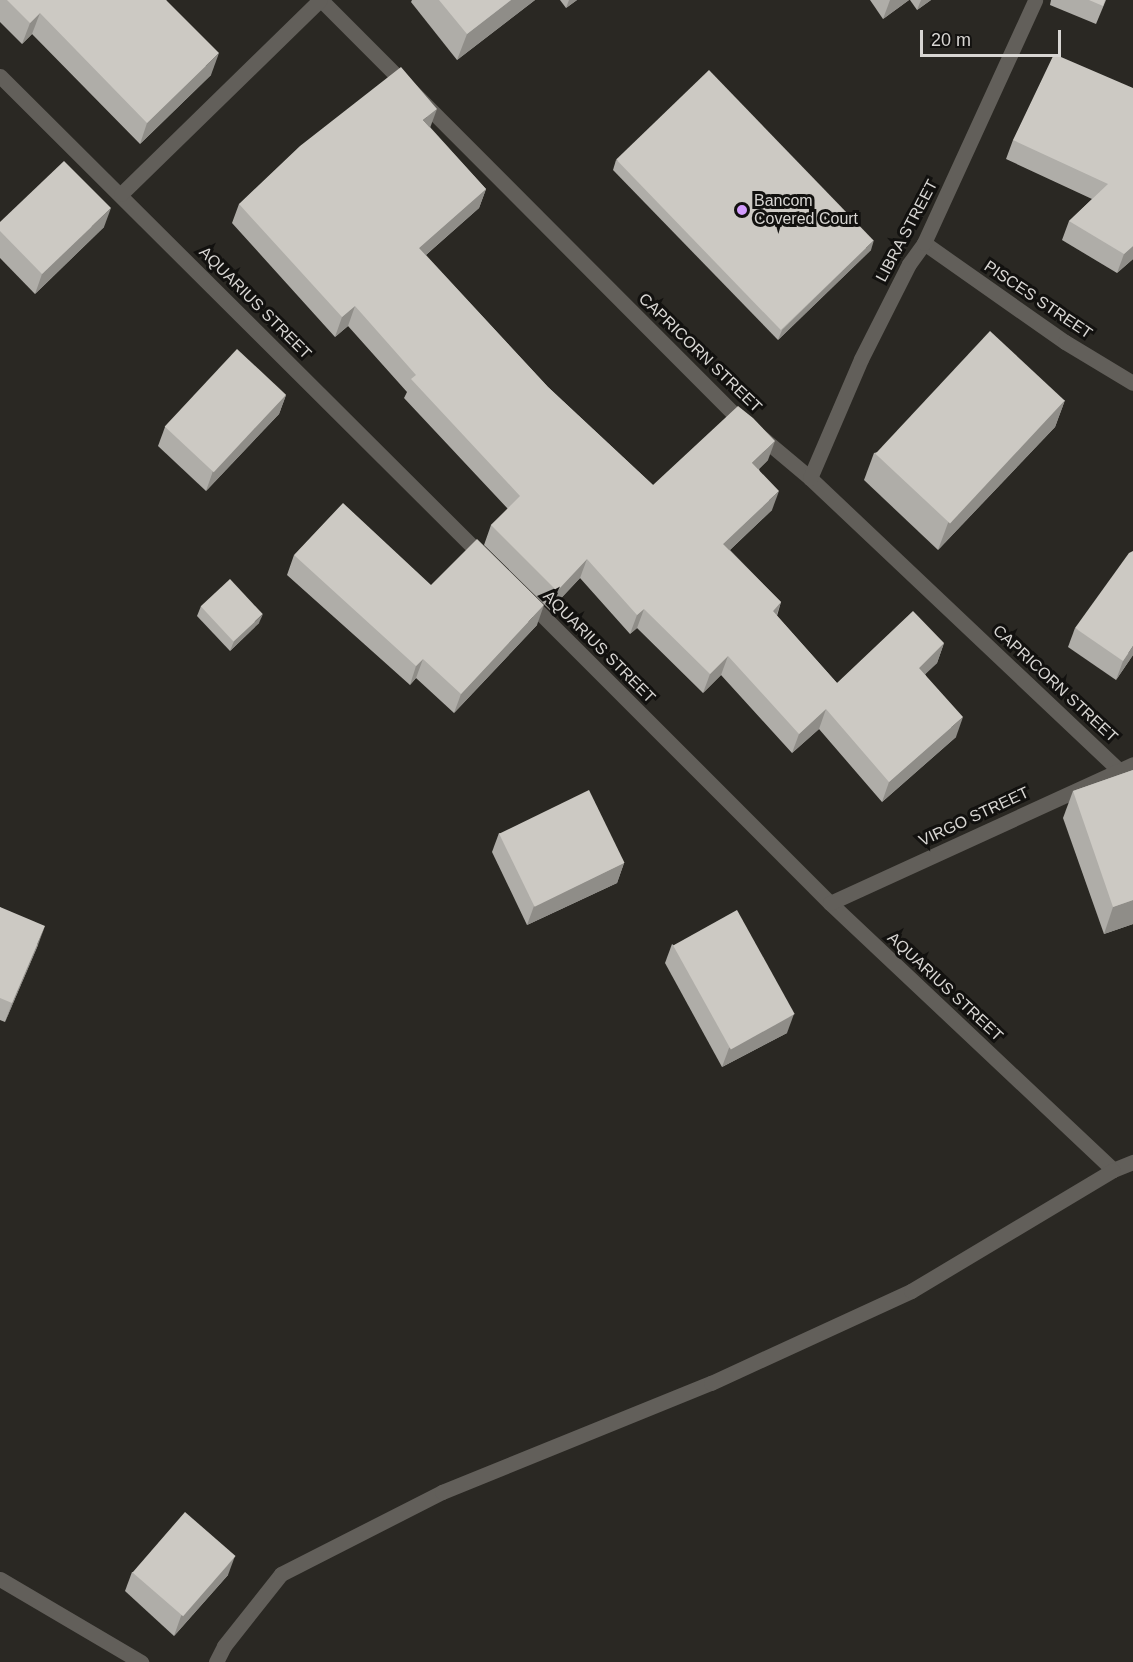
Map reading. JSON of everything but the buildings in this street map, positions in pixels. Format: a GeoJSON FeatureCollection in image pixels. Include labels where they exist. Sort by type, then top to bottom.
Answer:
{"type":"FeatureCollection","features":[{"type":"Feature","properties":{"kind":"street"},"geometry":{"type":"LineString","coordinates":[[121,194],[320,0]]}},
{"type":"Feature","properties":{"kind":"street","name":"CAPRICORN STREET"},"geometry":{"type":"LineString","coordinates":[[320,0],[735,415],[810,478],[1118,769]]}},
{"type":"Feature","properties":{"kind":"street","name":"LIBRA STREET"},"geometry":{"type":"LineString","coordinates":[[810,478],[861,359],[900,282],[924,243],[1035,0]]}},
{"type":"Feature","properties":{"kind":"street","name":"AQUARIUS STREET"},"geometry":{"type":"LineString","coordinates":[[0,76],[501,574]]}},
{"type":"Feature","properties":{"kind":"street","name":"PISCES STREET"},"geometry":{"type":"LineString","coordinates":[[924,243],[1065,342],[1133,383]]}},
{"type":"Feature","properties":{"kind":"street","name":"AQUARIUS STREET"},"geometry":{"type":"LineString","coordinates":[[518,591],[830,903],[1113,1170]]}},
{"type":"Feature","properties":{"kind":"street","name":"VIRGO STREET"},"geometry":{"type":"LineString","coordinates":[[830,903],[1133,764]]}},
{"type":"Feature","properties":{"kind":"street"},"geometry":{"type":"LineString","coordinates":[[216,1662],[224,1646],[281,1574],[442,1492],[711,1383],[911,1291],[1113,1170],[1133,1162]]}},
{"type":"Feature","properties":{"kind":"street"},"geometry":{"type":"LineString","coordinates":[[0,1579],[141,1662]]}},
{"type":"Feature","properties":{"kind":"place","name":"Bancom Covered Court"},"geometry":{"type":"Point","coordinates":[742,210]}}]}
